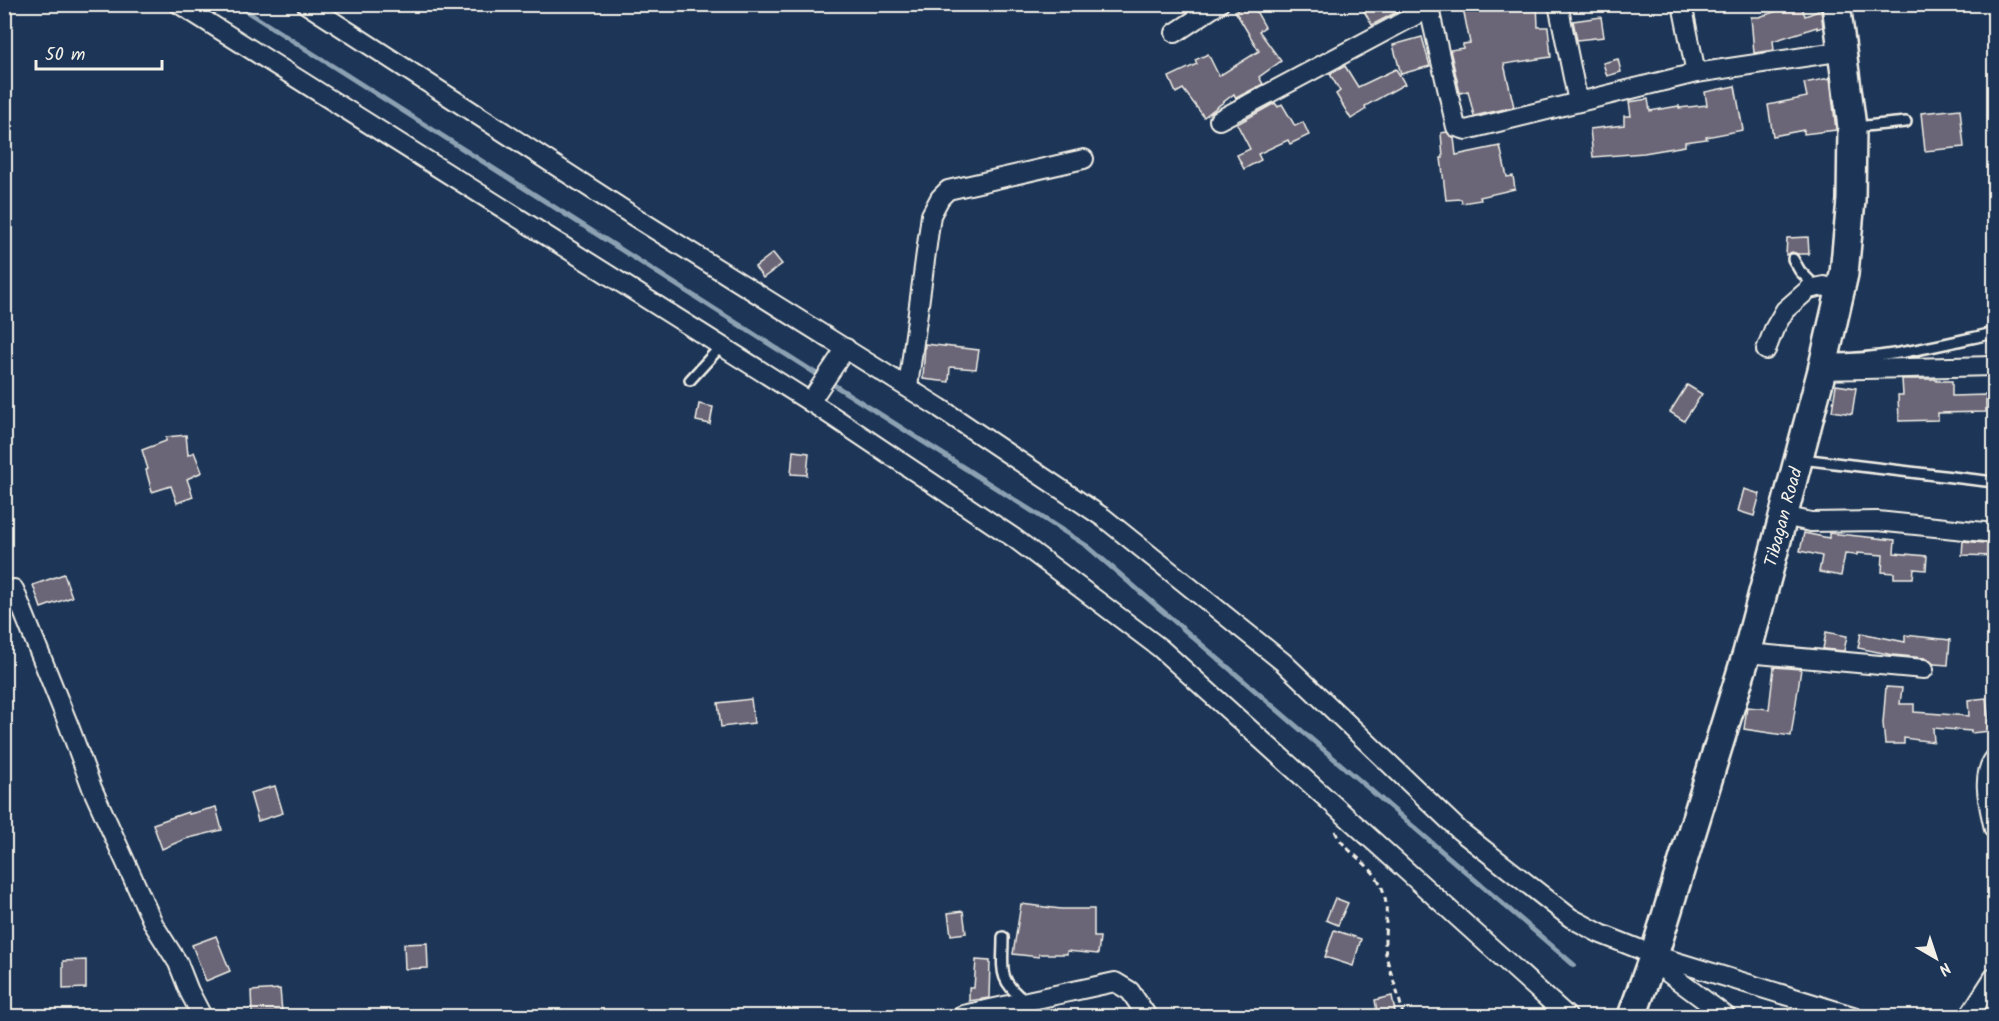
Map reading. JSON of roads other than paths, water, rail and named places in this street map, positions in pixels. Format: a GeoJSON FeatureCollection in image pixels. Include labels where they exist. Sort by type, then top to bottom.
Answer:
{"type":"FeatureCollection","features":[{"type":"Feature","properties":{"kind":"main road","name":"Tibagan Road"},"geometry":{"type":"LineString","coordinates":[[1632,1017],[1653,958],[1747,653],[1784,516],[1823,365],[1828,289],[1844,274],[1851,200],[1852,127],[1844,51],[1836,4]]}},
{"type":"Feature","properties":{"kind":"street"},"geometry":{"type":"LineString","coordinates":[[179,4],[721,346],[813,397],[1014,538],[1160,648],[1567,1017]]}},
{"type":"Feature","properties":{"kind":"street"},"geometry":{"type":"LineString","coordinates":[[306,4],[842,353],[908,387],[1094,511],[1283,662],[1460,831],[1571,918],[1653,958],[1853,1017]]}},
{"type":"Feature","properties":{"kind":"street"},"geometry":{"type":"LineString","coordinates":[[1175,33],[1219,4]]}},
{"type":"Feature","properties":{"kind":"street"},"geometry":{"type":"LineString","coordinates":[[1558,4],[1578,102]]}},
{"type":"Feature","properties":{"kind":"street"},"geometry":{"type":"LineString","coordinates":[[1682,4],[1696,73]]}},
{"type":"Feature","properties":{"kind":"street"},"geometry":{"type":"LineString","coordinates":[[1219,120],[1277,97],[1429,6],[1456,127],[1459,129],[1469,130],[1696,73],[1844,51]]}},
{"type":"Feature","properties":{"kind":"street"},"geometry":{"type":"LineString","coordinates":[[908,387],[931,215],[940,198],[948,190],[1084,159]]}},
{"type":"Feature","properties":{"kind":"street"},"geometry":{"type":"LineString","coordinates":[[1766,350],[1785,310],[1809,289],[1828,289]]}},
{"type":"Feature","properties":{"kind":"street"},"geometry":{"type":"LineString","coordinates":[[813,397],[842,353]]}},
{"type":"Feature","properties":{"kind":"street"},"geometry":{"type":"LineString","coordinates":[[1823,365],[1995,366]]}},
{"type":"Feature","properties":{"kind":"street"},"geometry":{"type":"LineString","coordinates":[[1784,516],[1811,522],[1877,521],[1995,533]]}},
{"type":"Feature","properties":{"kind":"street"},"geometry":{"type":"LineString","coordinates":[[14,589],[63,709],[92,788],[129,866],[145,907],[178,963],[202,1017]]}},
{"type":"Feature","properties":{"kind":"street"},"geometry":{"type":"LineString","coordinates":[[1747,653],[1924,669]]}},
{"type":"Feature","properties":{"kind":"street"},"geometry":{"type":"LineString","coordinates":[[1995,759],[1992,761],[1987,777],[1989,807],[1995,829]]}},
{"type":"Feature","properties":{"kind":"street"},"geometry":{"type":"LineString","coordinates":[[1653,958],[1726,1017]]}},
{"type":"Feature","properties":{"kind":"street"},"geometry":{"type":"LineString","coordinates":[[1969,1017],[1995,977]]}},
{"type":"Feature","properties":{"kind":"street"},"geometry":{"type":"LineString","coordinates":[[963,1015],[1115,982],[1130,991],[1147,1017]]}},
{"type":"Feature","properties":{"kind":"lane"},"geometry":{"type":"LineString","coordinates":[[1852,127],[1905,122]]}},
{"type":"Feature","properties":{"kind":"lane"},"geometry":{"type":"LineString","coordinates":[[1793,258],[1800,271],[1828,289]]}},
{"type":"Feature","properties":{"kind":"lane"},"geometry":{"type":"LineString","coordinates":[[1823,365],[1890,356],[1995,333]]}},
{"type":"Feature","properties":{"kind":"lane"},"geometry":{"type":"LineString","coordinates":[[690,380],[721,346]]}},
{"type":"Feature","properties":{"kind":"lane"},"geometry":{"type":"LineString","coordinates":[[1798,459],[1995,482]]}},
{"type":"Feature","properties":{"kind":"lane"},"geometry":{"type":"LineString","coordinates":[[1003,937],[1003,972],[1006,983],[1025,1001]]}},
{"type":"Feature","properties":{"kind":"waterway"},"geometry":{"type":"LineString","coordinates":[[235,4],[1087,546],[1574,965]]}}]}
